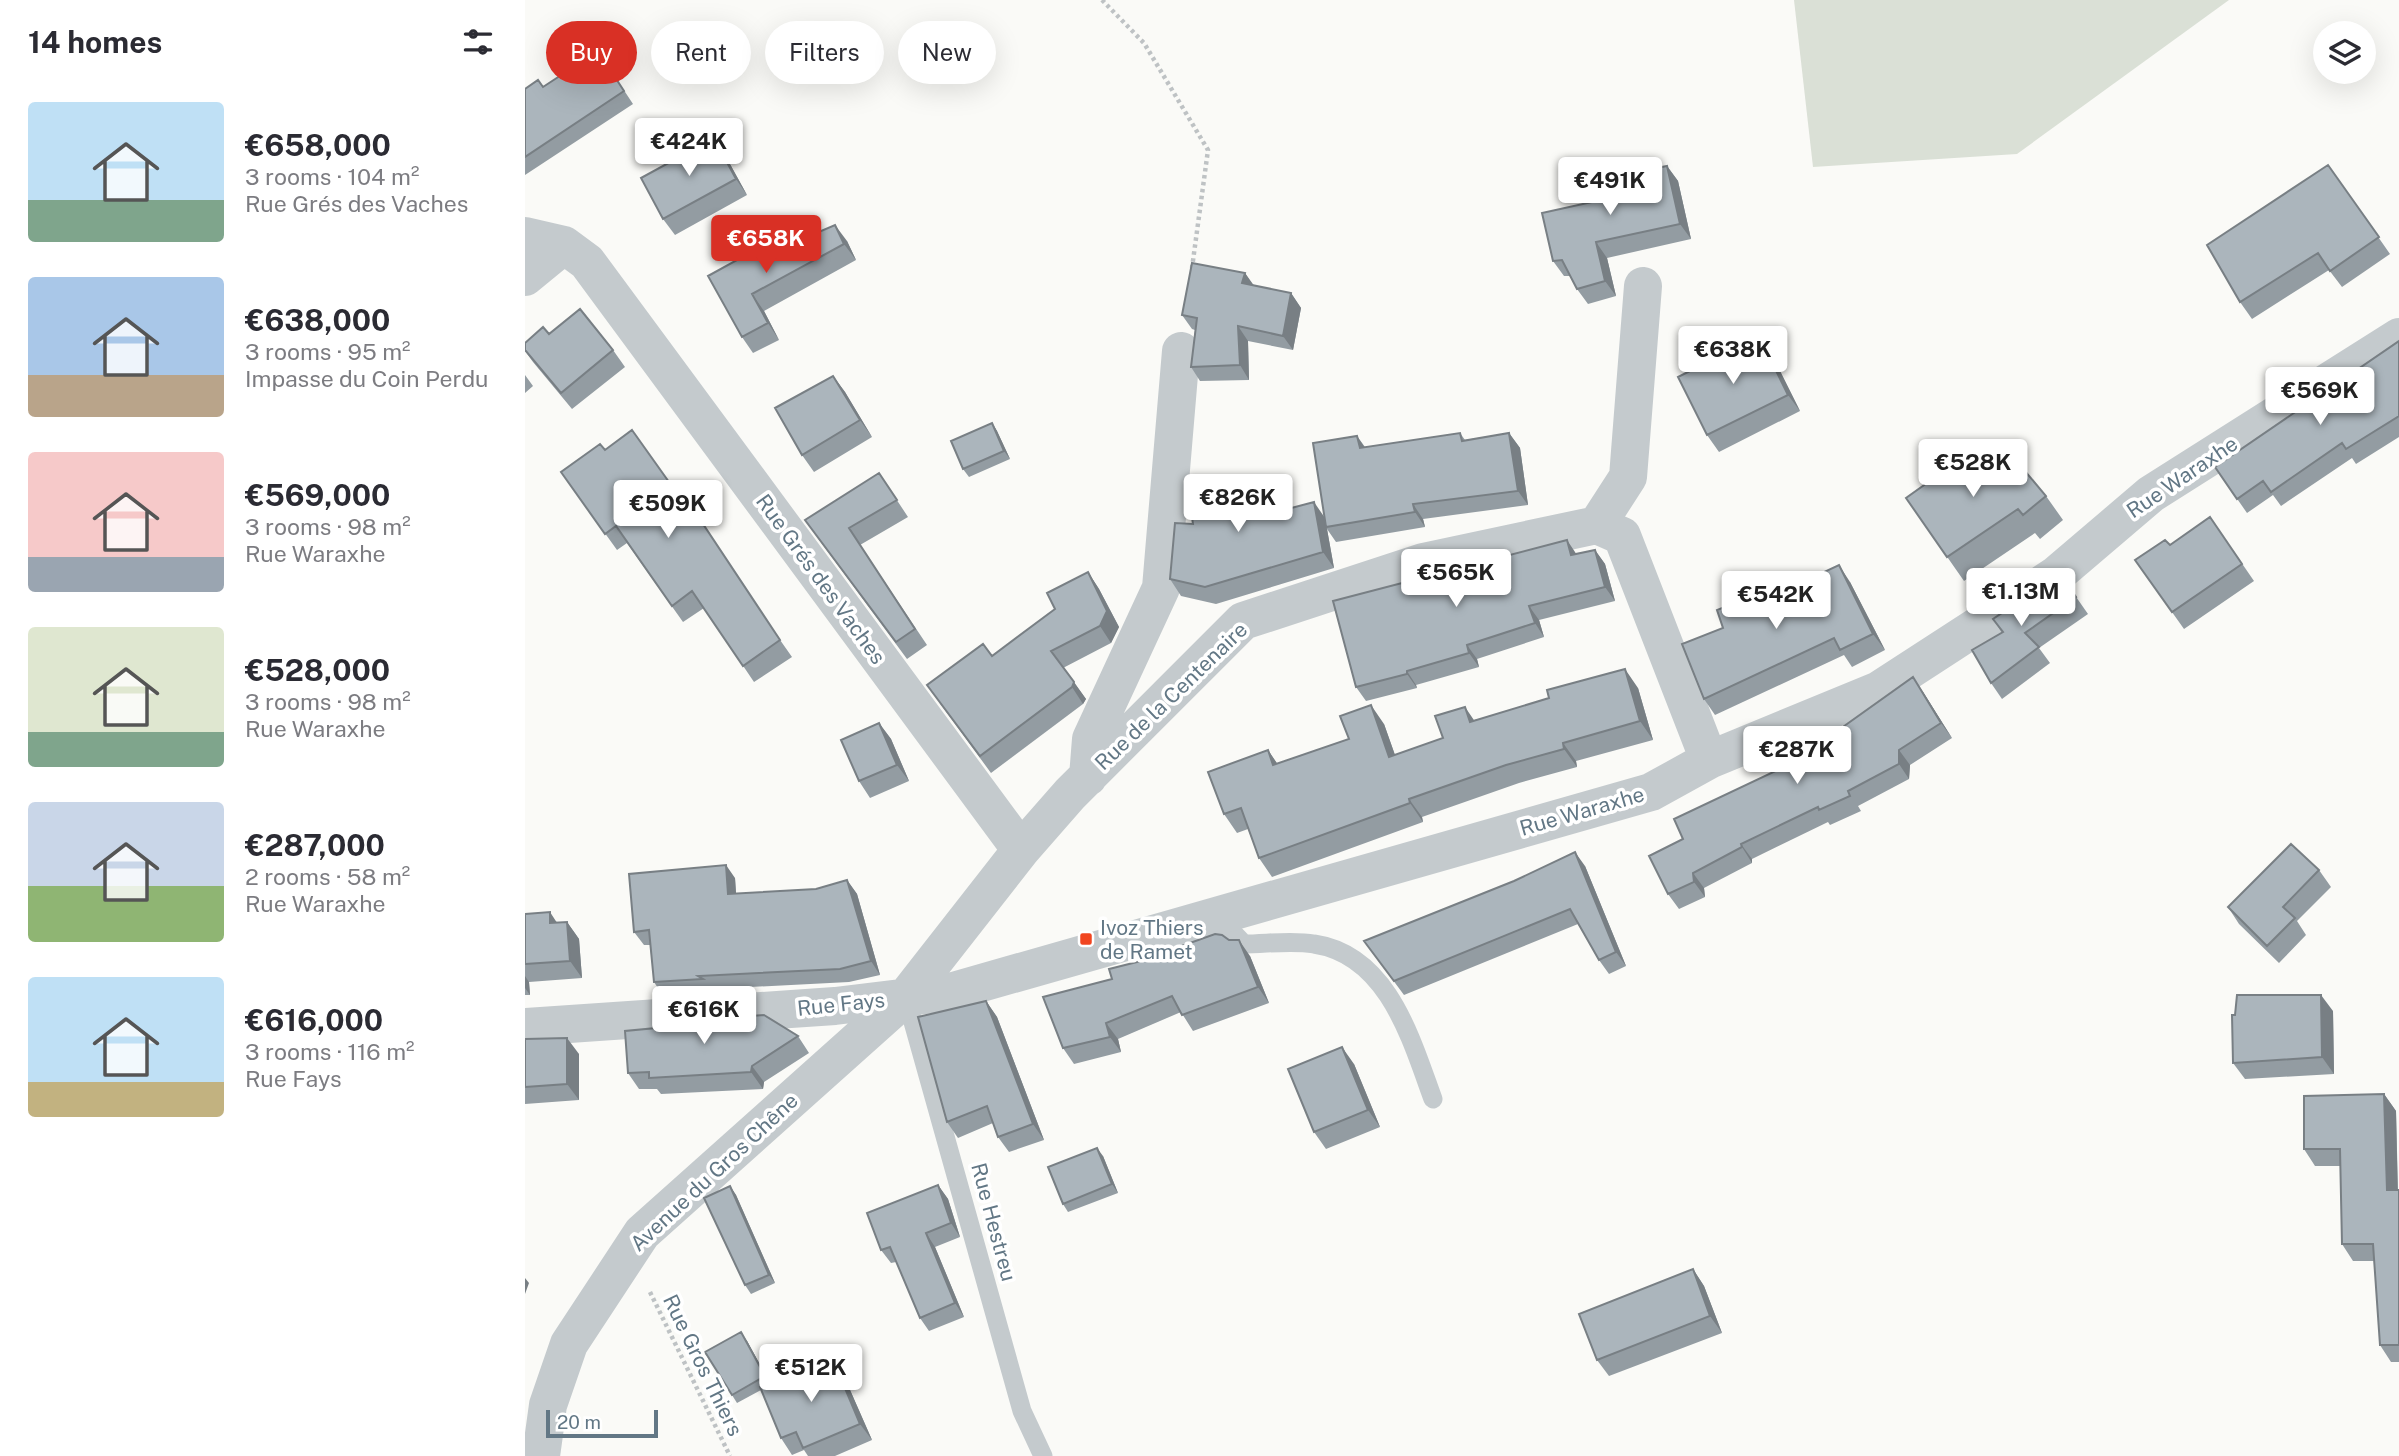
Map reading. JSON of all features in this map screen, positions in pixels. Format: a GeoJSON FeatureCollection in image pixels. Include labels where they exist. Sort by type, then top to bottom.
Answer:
{"type":"FeatureCollection","features":[{"type":"Feature","properties":{"kind":"street","name":"Rue Grés des Vaches"},"geometry":{"type":"LineString","coordinates":[[525,236],[564,245],[587,262],[1021,850]]}},
{"type":"Feature","properties":{"kind":"street"},"geometry":{"type":"LineString","coordinates":[[525,277],[564,245]]}},
{"type":"Feature","properties":{"kind":"street"},"geometry":{"type":"LineString","coordinates":[[1643,286],[1628,477],[1597,525],[1622,536],[1709,760]]}},
{"type":"Feature","properties":{"kind":"street","name":"Rue Waraxhe"},"geometry":{"type":"LineString","coordinates":[[906,997],[950,992],[1113,948],[1225,913],[1651,792],[1709,760],[1879,690],[2056,575],[2151,494],[2399,337]]}},
{"type":"Feature","properties":{"kind":"street"},"geometry":{"type":"LineString","coordinates":[[1088,777],[1091,739],[1161,587],[1181,351]]}},
{"type":"Feature","properties":{"kind":"street","name":"Rue de la Centenaire"},"geometry":{"type":"LineString","coordinates":[[906,997],[1021,850],[1088,777],[1243,621],[1423,562],[1597,525]]}},
{"type":"Feature","properties":{"kind":"street","name":"Rue Fays"},"geometry":{"type":"LineString","coordinates":[[525,1027],[821,1007],[906,997]]}},
{"type":"Feature","properties":{"kind":"street","name":"Avenue du Gros Chêne"},"geometry":{"type":"LineString","coordinates":[[541,1456],[548,1405],[569,1344],[642,1233],[906,997]]}},
{"type":"Feature","properties":{"kind":"lane"},"geometry":{"type":"LineString","coordinates":[[1225,913],[1244,944],[1314,944],[1352,956],[1381,985],[1408,1030],[1433,1099]]}},
{"type":"Feature","properties":{"kind":"lane","name":"Rue Hestreu"},"geometry":{"type":"LineString","coordinates":[[906,997],[1022,1411],[1043,1456]]}},
{"type":"Feature","properties":{"kind":"path"},"geometry":{"type":"LineString","coordinates":[[1102,0],[1144,44],[1208,150],[1191,271]]}},
{"type":"Feature","properties":{"kind":"path","name":"Rue Gros Thiers"},"geometry":{"type":"LineString","coordinates":[[628,1251],[667,1323],[730,1456]]}},
{"type":"Feature","properties":{"kind":"shaded area"},"geometry":{"type":"Polygon","coordinates":[[[1794,0],[2229,0],[2017,154],[1813,167],[1794,0]]]}},
{"type":"Feature","properties":{"kind":"building"},"geometry":{"type":"Polygon","coordinates":[[[538,80],[543,87],[548,84],[619,84],[624,91],[525,157],[525,89],[538,80]]]}},
{"type":"Feature","properties":{"kind":"building"},"geometry":{"type":"Polygon","coordinates":[[[714,138],[736,179],[663,219],[641,178],[714,138]]]}},
{"type":"Feature","properties":{"kind":"building"},"geometry":{"type":"Polygon","coordinates":[[[1645,160],[1647,170],[1667,166],[1680,224],[1596,242],[1605,281],[1577,289],[1562,260],[1553,261],[1542,213],[1592,202],[1585,173],[1645,160]]]}},
{"type":"Feature","properties":{"kind":"building"},"geometry":{"type":"Polygon","coordinates":[[[2328,165],[2379,237],[2330,271],[2318,253],[2240,302],[2207,245],[2328,165]]]}},
{"type":"Feature","properties":{"kind":"building"},"geometry":{"type":"Polygon","coordinates":[[[835,225],[844,244],[752,294],[768,323],[742,337],[708,276],[766,244],[772,252],[835,225]]]}},
{"type":"Feature","properties":{"kind":"building"},"geometry":{"type":"Polygon","coordinates":[[[1192,263],[1245,273],[1242,283],[1291,293],[1283,336],[1238,326],[1240,365],[1191,367],[1197,318],[1182,315],[1192,263]]]}},
{"type":"Feature","properties":{"kind":"building"},"geometry":{"type":"Polygon","coordinates":[[[580,309],[613,350],[561,393],[525,350],[525,343],[543,327],[549,334],[580,309]]]}},
{"type":"Feature","properties":{"kind":"building"},"geometry":{"type":"Polygon","coordinates":[[[1759,336],[1788,395],[1707,435],[1678,377],[1759,336]]]}},
{"type":"Feature","properties":{"kind":"building"},"geometry":{"type":"Polygon","coordinates":[[[2399,341],[2399,416],[2346,449],[2342,443],[2271,492],[2263,481],[2237,499],[2215,467],[2399,341]]]}},
{"type":"Feature","properties":{"kind":"building"},"geometry":{"type":"Polygon","coordinates":[[[833,376],[860,420],[802,455],[775,408],[833,376]]]}},
{"type":"Feature","properties":{"kind":"building"},"geometry":{"type":"Polygon","coordinates":[[[992,423],[1004,451],[963,469],[951,441],[992,423]]]}},
{"type":"Feature","properties":{"kind":"building"},"geometry":{"type":"Polygon","coordinates":[[[632,430],[696,520],[699,518],[780,640],[743,666],[692,591],[672,606],[616,526],[605,534],[561,472],[600,444],[605,450],[632,430]]]}},
{"type":"Feature","properties":{"kind":"building"},"geometry":{"type":"Polygon","coordinates":[[[1460,433],[1462,441],[1509,433],[1518,491],[1413,504],[1415,512],[1326,527],[1313,443],[1357,436],[1360,448],[1460,433]]]}},
{"type":"Feature","properties":{"kind":"building"},"geometry":{"type":"Polygon","coordinates":[[[1972,451],[1986,470],[2008,451],[2046,496],[2023,515],[2018,509],[1947,557],[1906,498],[1972,451]]]}},
{"type":"Feature","properties":{"kind":"building"},"geometry":{"type":"Polygon","coordinates":[[[879,473],[897,500],[849,528],[915,629],[896,642],[805,520],[879,473]]]}},
{"type":"Feature","properties":{"kind":"building"},"geometry":{"type":"Polygon","coordinates":[[[1253,476],[1261,516],[1314,502],[1323,552],[1205,587],[1170,579],[1175,523],[1193,524],[1187,484],[1253,476]]]}},
{"type":"Feature","properties":{"kind":"building"},"geometry":{"type":"Polygon","coordinates":[[[2210,517],[2242,564],[2172,612],[2135,560],[2165,540],[2170,545],[2210,517]]]}},
{"type":"Feature","properties":{"kind":"building"},"geometry":{"type":"Polygon","coordinates":[[[1567,540],[1571,555],[1595,550],[1605,587],[1529,606],[1535,623],[1467,645],[1469,653],[1407,671],[1407,674],[1356,687],[1333,601],[1567,540]]]}},
{"type":"Feature","properties":{"kind":"building"},"geometry":{"type":"Polygon","coordinates":[[[1839,565],[1873,634],[1840,650],[1834,638],[1704,699],[1682,644],[1723,628],[1717,610],[1772,588],[1775,595],[1839,565]]]}},
{"type":"Feature","properties":{"kind":"building"},"geometry":{"type":"Polygon","coordinates":[[[1088,572],[1107,611],[1100,626],[1051,651],[1074,682],[1072,687],[980,756],[927,685],[983,644],[992,656],[1055,609],[1047,593],[1088,572]]]}},
{"type":"Feature","properties":{"kind":"building"},"geometry":{"type":"Polygon","coordinates":[[[2060,574],[2076,597],[2025,633],[2039,647],[1991,683],[1972,650],[2003,632],[1993,619],[2060,574]]]}},
{"type":"Feature","properties":{"kind":"building"},"geometry":{"type":"Polygon","coordinates":[[[1625,669],[1640,721],[1563,743],[1564,749],[1506,765],[1409,799],[1410,803],[1259,858],[1241,808],[1224,814],[1208,772],[1268,750],[1273,765],[1349,739],[1340,716],[1371,705],[1389,757],[1443,738],[1435,716],[1465,707],[1470,722],[1549,698],[1547,690],[1625,669]]]}},
{"type":"Feature","properties":{"kind":"building"},"geometry":{"type":"Polygon","coordinates":[[[1913,677],[1941,723],[1899,750],[1899,764],[1848,791],[1850,796],[1819,810],[1818,807],[1741,844],[1742,847],[1693,873],[1694,882],[1668,894],[1649,856],[1683,839],[1674,819],[1845,738],[1840,729],[1913,677]]]}},
{"type":"Feature","properties":{"kind":"building"},"geometry":{"type":"Polygon","coordinates":[[[879,723],[897,765],[859,781],[841,740],[879,723]]]}},
{"type":"Feature","properties":{"kind":"building"},"geometry":{"type":"Polygon","coordinates":[[[2291,844],[2319,870],[2283,907],[2295,918],[2267,946],[2228,907],[2291,844]]]}},
{"type":"Feature","properties":{"kind":"building"},"geometry":{"type":"Polygon","coordinates":[[[1575,852],[1616,952],[1599,960],[1570,909],[1394,981],[1364,941],[1514,881],[1575,852]]]}},
{"type":"Feature","properties":{"kind":"building"},"geometry":{"type":"Polygon","coordinates":[[[726,865],[728,894],[816,889],[847,880],[871,961],[840,969],[698,976],[703,979],[654,982],[649,930],[634,932],[629,874],[726,865]]]}},
{"type":"Feature","properties":{"kind":"building"},"geometry":{"type":"Polygon","coordinates":[[[550,912],[550,923],[567,922],[570,961],[525,964],[525,914],[550,912]]]}},
{"type":"Feature","properties":{"kind":"building"},"geometry":{"type":"Polygon","coordinates":[[[1215,934],[1229,940],[1239,940],[1258,987],[1182,1015],[1172,996],[1106,1023],[1110,1037],[1063,1048],[1043,997],[1112,979],[1109,969],[1137,962],[1215,934]]]}},
{"type":"Feature","properties":{"kind":"building"},"geometry":{"type":"Polygon","coordinates":[[[2237,995],[2321,995],[2322,1057],[2233,1063],[2232,1015],[2235,1015],[2237,995]]]}},
{"type":"Feature","properties":{"kind":"building"},"geometry":{"type":"Polygon","coordinates":[[[986,1001],[1033,1124],[998,1137],[987,1106],[947,1122],[918,1017],[986,1001]]]}},
{"type":"Feature","properties":{"kind":"building"},"geometry":{"type":"Polygon","coordinates":[[[764,1015],[798,1036],[752,1066],[751,1072],[649,1078],[649,1072],[628,1073],[625,1031],[656,1028],[656,1023],[764,1015]]]}},
{"type":"Feature","properties":{"kind":"building"},"geometry":{"type":"Polygon","coordinates":[[[567,1038],[567,1084],[525,1087],[525,1039],[567,1038]]]}},
{"type":"Feature","properties":{"kind":"building"},"geometry":{"type":"Polygon","coordinates":[[[1342,1047],[1368,1110],[1314,1132],[1288,1069],[1342,1047]]]}},
{"type":"Feature","properties":{"kind":"building"},"geometry":{"type":"Polygon","coordinates":[[[2384,1094],[2387,1190],[2399,1190],[2399,1345],[2380,1345],[2373,1244],[2342,1244],[2340,1149],[2304,1149],[2304,1096],[2384,1094]]]}},
{"type":"Feature","properties":{"kind":"building"},"geometry":{"type":"Polygon","coordinates":[[[1097,1148],[1112,1184],[1063,1204],[1048,1167],[1097,1148]]]}},
{"type":"Feature","properties":{"kind":"building"},"geometry":{"type":"Polygon","coordinates":[[[938,1185],[951,1223],[926,1233],[955,1303],[920,1318],[890,1247],[881,1250],[867,1213],[938,1185]]]}},
{"type":"Feature","properties":{"kind":"building"},"geometry":{"type":"Polygon","coordinates":[[[730,1186],[769,1275],[745,1285],[704,1198],[730,1186]]]}},
{"type":"Feature","properties":{"kind":"building"},"geometry":{"type":"Polygon","coordinates":[[[1693,1269],[1710,1316],[1597,1360],[1579,1314],[1693,1269]]]}},
{"type":"Feature","properties":{"kind":"building"},"geometry":{"type":"Polygon","coordinates":[[[741,1332],[765,1376],[732,1395],[705,1352],[741,1332]]]}},
{"type":"Feature","properties":{"kind":"building"},"geometry":{"type":"Polygon","coordinates":[[[832,1357],[860,1424],[803,1448],[796,1432],[781,1438],[760,1387],[832,1357]]]}},
{"type":"Feature","properties":{"kind":"place","name":"Ivoz Thiers de Ramet"},"geometry":{"type":"Point","coordinates":[1086,939]}}]}
